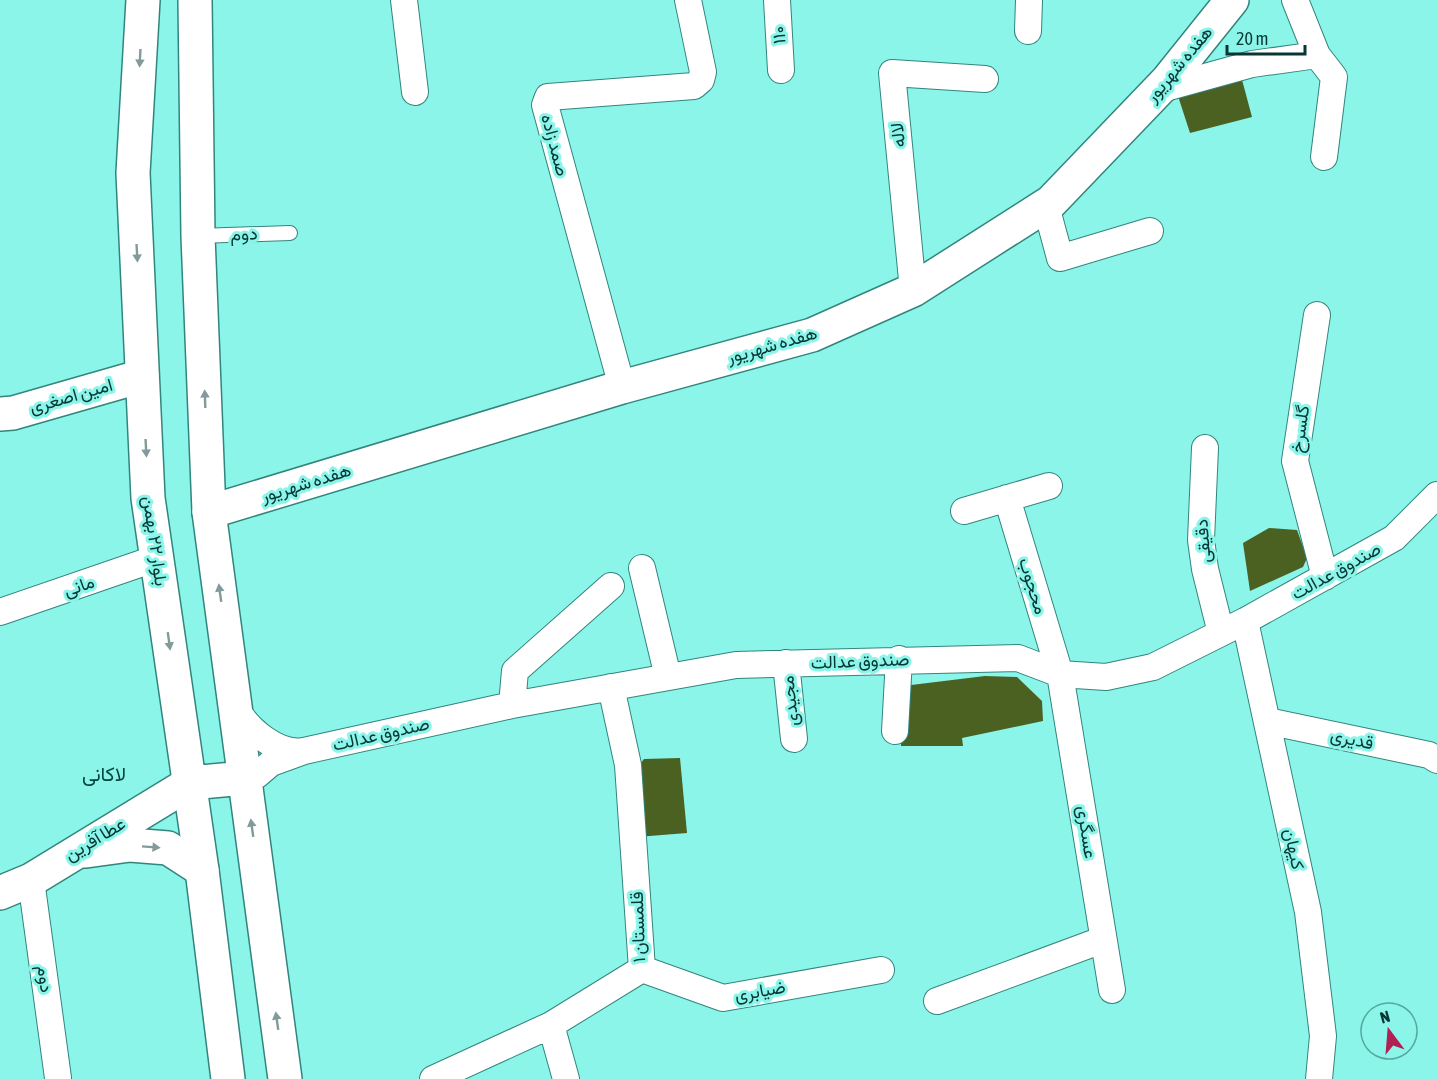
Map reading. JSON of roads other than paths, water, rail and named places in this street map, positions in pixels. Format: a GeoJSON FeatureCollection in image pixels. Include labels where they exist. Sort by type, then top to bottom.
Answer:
{"type":"FeatureCollection","features":[{"type":"Feature","properties":{"kind":"main road","name":"بلوار ۲۲ بهمن"},"geometry":{"type":"LineString","coordinates":[[143,0],[133,173],[148,498],[202,870],[228,1079]]}},
{"type":"Feature","properties":{"kind":"main road"},"geometry":{"type":"LineString","coordinates":[[195,0],[198,236],[209,512],[285,1079]]}},
{"type":"Feature","properties":{"kind":"main road","name":"هفده شهریور"},"geometry":{"type":"LineString","coordinates":[[209,512],[622,387],[812,335],[913,290],[1047,206],[1158,90],[1232,0]]}},
{"type":"Feature","properties":{"kind":"main road","name":"امین اصغری"},"geometry":{"type":"LineString","coordinates":[[0,414],[13,413],[142,376]]}},
{"type":"Feature","properties":{"kind":"main road"},"geometry":{"type":"LineString","coordinates":[[190,783],[244,778]]}},
{"type":"Feature","properties":{"kind":"main road","name":"عطا آفرین"},"geometry":{"type":"LineString","coordinates":[[0,893],[31,880],[190,783]]}},
{"type":"Feature","properties":{"kind":"main road"},"geometry":{"type":"LineString","coordinates":[[72,853],[130,845],[168,848],[202,870]]}},
{"type":"Feature","properties":{"kind":"street"},"geometry":{"type":"LineString","coordinates":[[404,0],[416,92]]}},
{"type":"Feature","properties":{"kind":"street","name":"صمد زاده"},"geometry":{"type":"LineString","coordinates":[[622,387],[545,105],[548,97],[694,86],[701,80],[703,72],[688,0]]}},
{"type":"Feature","properties":{"kind":"street","name":"۱۱۰"},"geometry":{"type":"LineString","coordinates":[[777,0],[781,70]]}},
{"type":"Feature","properties":{"kind":"street"},"geometry":{"type":"LineString","coordinates":[[1028,31],[1029,0]]}},
{"type":"Feature","properties":{"kind":"street"},"geometry":{"type":"LineString","coordinates":[[1295,0],[1317,55],[1334,77],[1324,157]]}},
{"type":"Feature","properties":{"kind":"street"},"geometry":{"type":"LineString","coordinates":[[1158,90],[1252,64],[1317,55]]}},
{"type":"Feature","properties":{"kind":"street","name":"لاله"},"geometry":{"type":"LineString","coordinates":[[913,290],[892,73],[985,79]]}},
{"type":"Feature","properties":{"kind":"street"},"geometry":{"type":"LineString","coordinates":[[1047,206],[1060,258],[1150,231]]}},
{"type":"Feature","properties":{"kind":"street","name":"گلسرخ"},"geometry":{"type":"LineString","coordinates":[[1317,315],[1294,461],[1325,577]]}},
{"type":"Feature","properties":{"kind":"street","name":"دقیقی"},"geometry":{"type":"LineString","coordinates":[[1205,448],[1201,540],[1205,569],[1221,633]]}},
{"type":"Feature","properties":{"kind":"street"},"geometry":{"type":"LineString","coordinates":[[964,510],[1049,486]]}},
{"type":"Feature","properties":{"kind":"street","name":"صندوق عدالت"},"geometry":{"type":"LineString","coordinates":[[244,778],[257,775],[271,763],[304,751],[512,705],[736,665],[899,659],[1018,658],[1060,674],[1106,677],[1153,667],[1245,621],[1394,538],[1437,495]]}},
{"type":"Feature","properties":{"kind":"street","name":"محجوب"},"geometry":{"type":"LineString","coordinates":[[1006,498],[1060,674]]}},
{"type":"Feature","properties":{"kind":"street","name":"مانی"},"geometry":{"type":"LineString","coordinates":[[0,612],[157,558]]}},
{"type":"Feature","properties":{"kind":"street"},"geometry":{"type":"LineString","coordinates":[[642,568],[668,677]]}},
{"type":"Feature","properties":{"kind":"street"},"geometry":{"type":"LineString","coordinates":[[512,705],[515,671],[611,586]]}},
{"type":"Feature","properties":{"kind":"street","name":"کیهان"},"geometry":{"type":"LineString","coordinates":[[1245,621],[1308,912],[1323,1036],[1319,1079]]}},
{"type":"Feature","properties":{"kind":"street"},"geometry":{"type":"LineString","coordinates":[[896,731],[899,659]]}},
{"type":"Feature","properties":{"kind":"street","name":"مجیدی"},"geometry":{"type":"LineString","coordinates":[[786,663],[794,739]]}},
{"type":"Feature","properties":{"kind":"street","name":"عسگری"},"geometry":{"type":"LineString","coordinates":[[1060,674],[1112,990]]}},
{"type":"Feature","properties":{"kind":"street","name":"قلمستان ۱"},"geometry":{"type":"LineString","coordinates":[[433,1079],[551,1025],[642,969],[627,765],[611,687]]}},
{"type":"Feature","properties":{"kind":"street"},"geometry":{"type":"LineString","coordinates":[[236,708],[265,738],[286,750],[304,751]]}},
{"type":"Feature","properties":{"kind":"street","name":"قدیری"},"geometry":{"type":"LineString","coordinates":[[1267,721],[1429,755],[1437,760]]}},
{"type":"Feature","properties":{"kind":"street","name":"دوم"},"geometry":{"type":"LineString","coordinates":[[31,880],[58,1078]]}},
{"type":"Feature","properties":{"kind":"street"},"geometry":{"type":"LineString","coordinates":[[937,1001],[1102,940]]}},
{"type":"Feature","properties":{"kind":"street","name":"ضیابری"},"geometry":{"type":"LineString","coordinates":[[642,969],[723,998],[881,970]]}},
{"type":"Feature","properties":{"kind":"street"},"geometry":{"type":"LineString","coordinates":[[551,1025],[566,1079]]}},
{"type":"Feature","properties":{"kind":"lane","name":"دوم"},"geometry":{"type":"LineString","coordinates":[[198,236],[290,233]]}},
{"type":"Feature","properties":{"kind":"district","name":"لاکانی"},"geometry":{"type":"Point","coordinates":[104,774]}}]}
